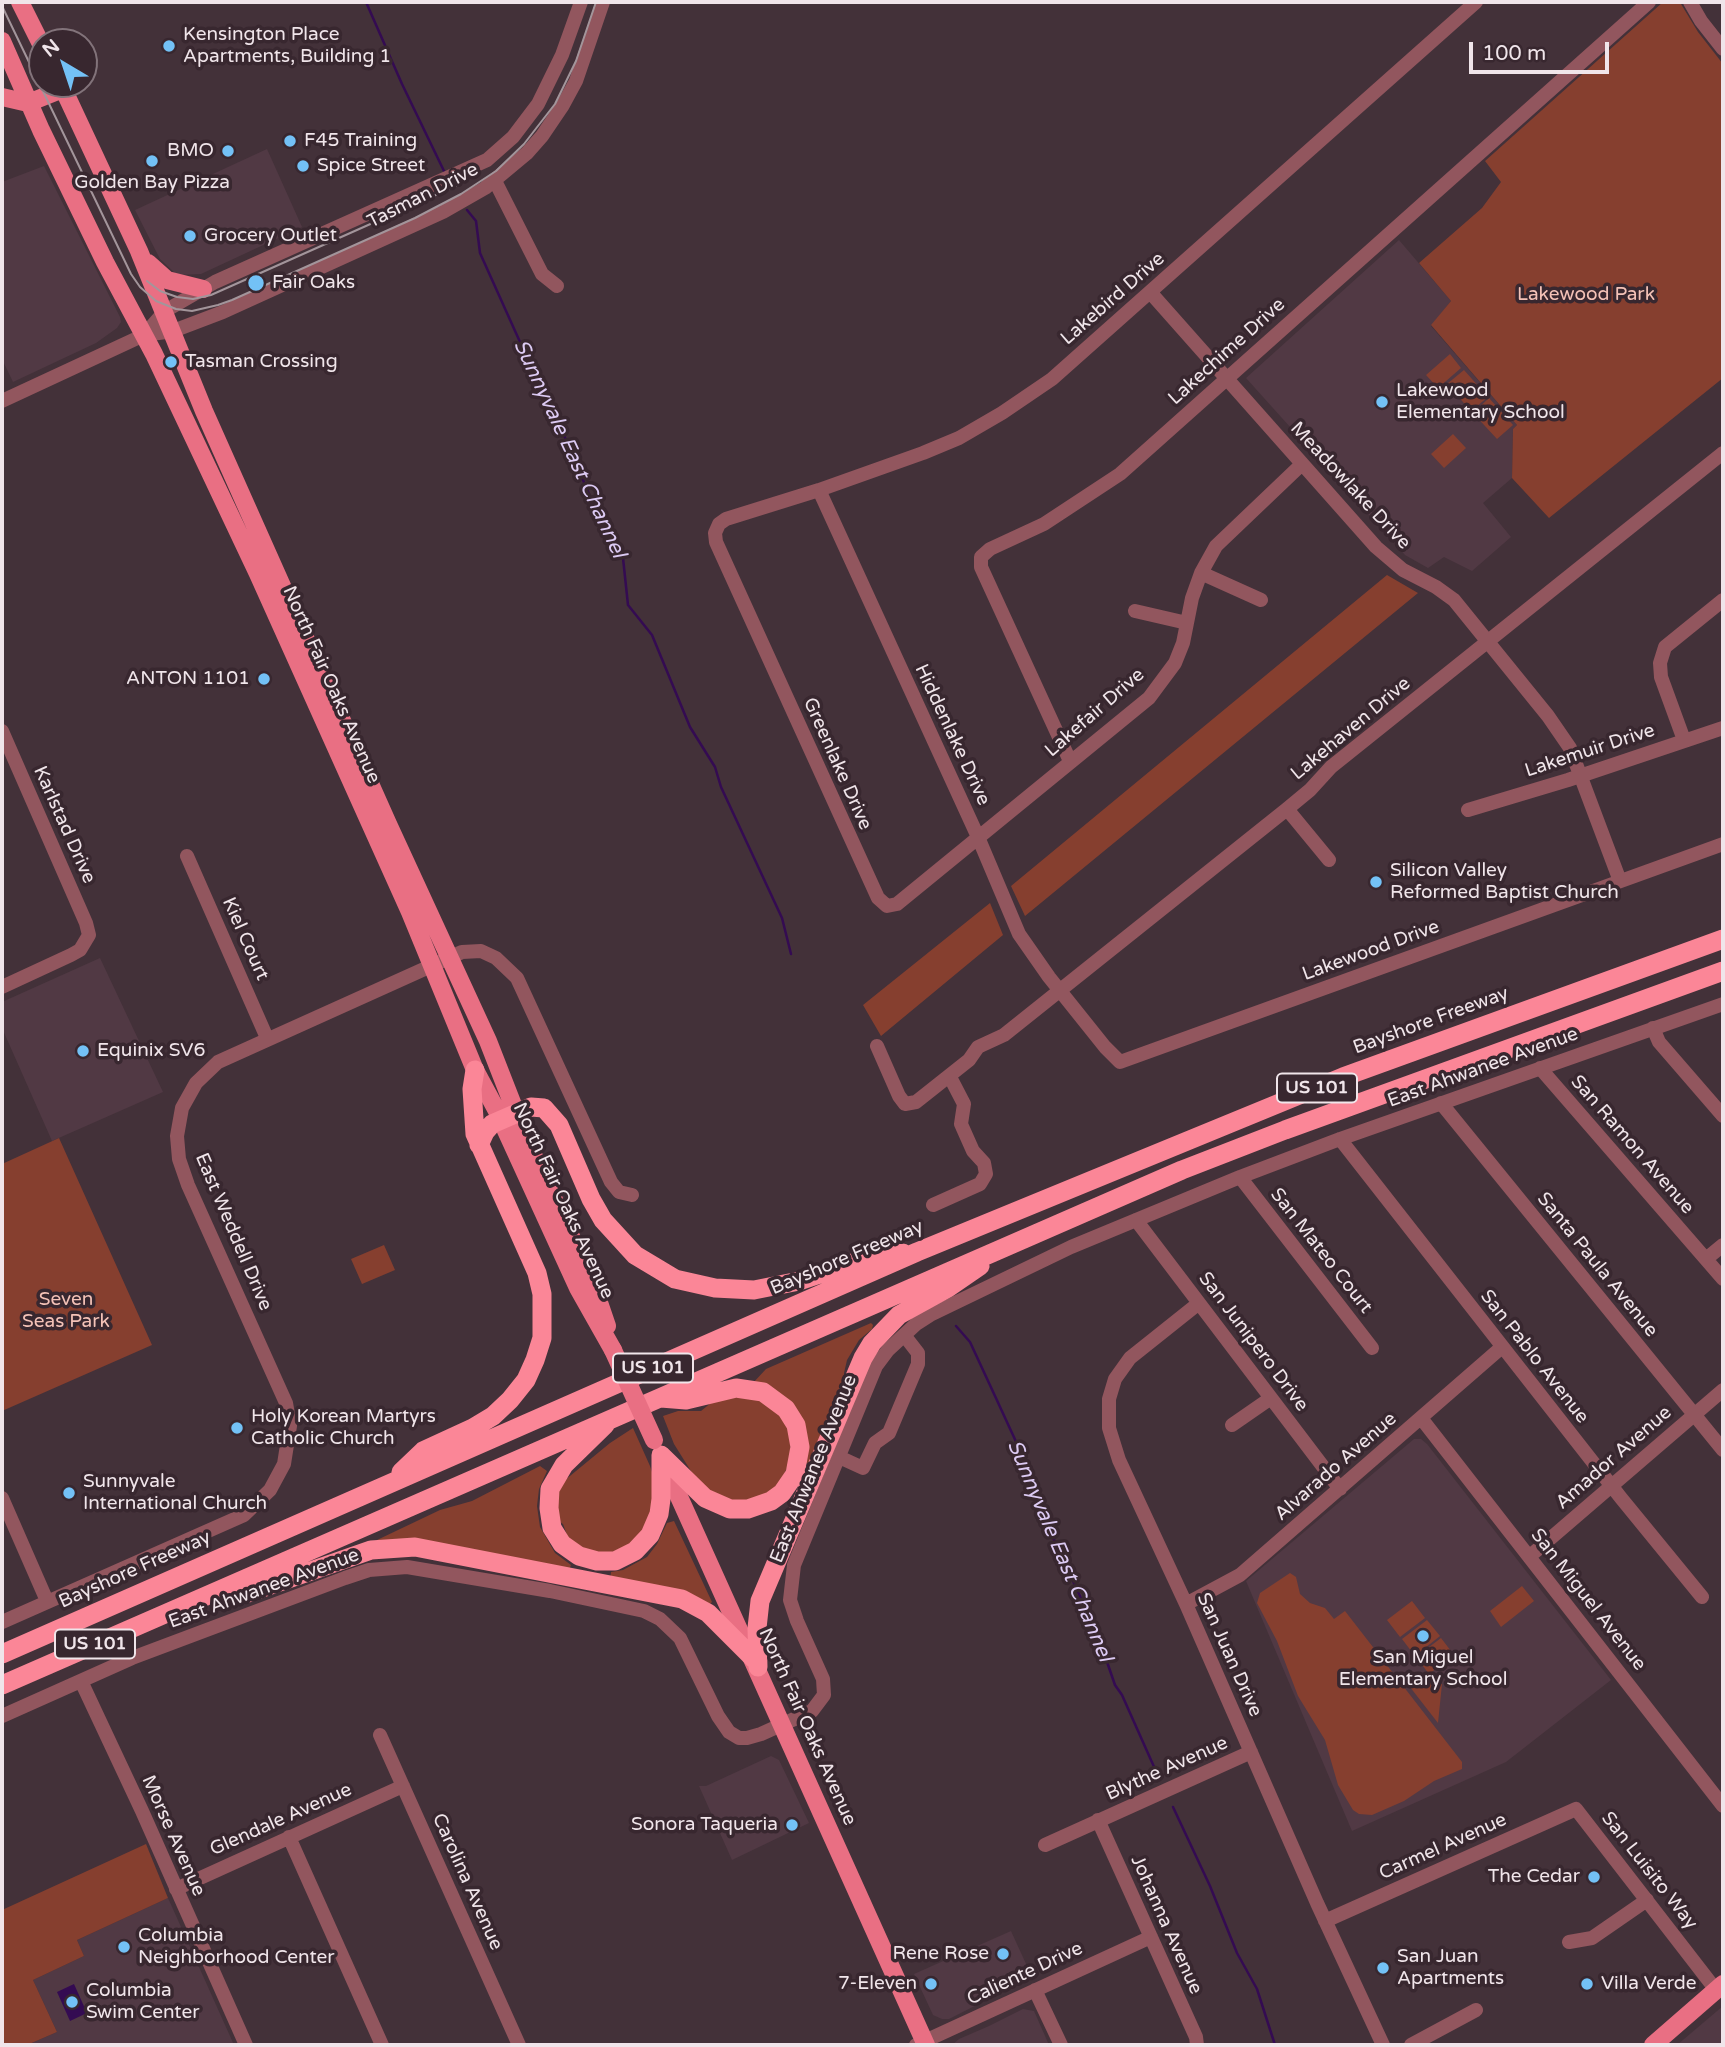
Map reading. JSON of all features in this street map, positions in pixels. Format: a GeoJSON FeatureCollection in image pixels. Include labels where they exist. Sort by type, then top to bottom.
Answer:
{"type":"FeatureCollection","features":[{"type":"Feature","properties":{"kind":"highway","name":"Bayshore Freeway"},"geometry":{"type":"LineString","coordinates":[[2,1654],[917,1252],[1343,1077],[1723,939]]}},
{"type":"Feature","properties":{"kind":"highway","name":"US 101"},"geometry":{"type":"LineString","coordinates":[[2,1685],[1182,1170],[1284,1130],[1723,971]]}},
{"type":"Feature","properties":{"kind":"highway"},"geometry":{"type":"LineString","coordinates":[[388,1484],[423,1451],[473,1428],[493,1416],[510,1400],[526,1380],[542,1338],[542,1294],[537,1273],[479,1145],[473,1125],[472,1089],[475,1070]]}},
{"type":"Feature","properties":{"kind":"highway"},"geometry":{"type":"LineString","coordinates":[[479,1145],[492,1124],[531,1107],[544,1108],[559,1125],[603,1220],[635,1255],[675,1279],[715,1288],[754,1290],[799,1281],[879,1254],[917,1252]]}},
{"type":"Feature","properties":{"kind":"highway"},"geometry":{"type":"LineString","coordinates":[[756,1663],[760,1601],[867,1351],[900,1315],[948,1288],[1018,1240]]}},
{"type":"Feature","properties":{"kind":"highway"},"geometry":{"type":"LineString","coordinates":[[657,1447],[705,1498],[730,1509],[748,1509],[771,1501],[782,1493],[795,1474],[800,1447],[796,1425],[786,1409],[763,1392],[736,1388],[686,1400],[658,1398]]}},
{"type":"Feature","properties":{"kind":"highway"},"geometry":{"type":"LineString","coordinates":[[610,1419],[565,1465],[550,1489],[552,1528],[562,1544],[570,1550],[586,1558],[606,1562],[626,1556],[643,1544],[659,1514],[657,1447]]}},
{"type":"Feature","properties":{"kind":"highway"},"geometry":{"type":"LineString","coordinates":[[189,1603],[245,1594],[370,1550],[415,1547],[682,1598],[708,1613],[756,1663]]}},
{"type":"Feature","properties":{"kind":"main road"},"geometry":{"type":"LineString","coordinates":[[20,2],[33,28]]}},
{"type":"Feature","properties":{"kind":"main road","name":"North Fair Oaks Avenue"},"geometry":{"type":"LineString","coordinates":[[2,41],[28,103],[105,262],[144,335],[263,587],[475,1070],[508,1116],[592,1282],[613,1350],[756,1663],[922,2044]]}},
{"type":"Feature","properties":{"kind":"main road"},"geometry":{"type":"LineString","coordinates":[[2,97],[28,103],[39,98]]}},
{"type":"Feature","properties":{"kind":"main road","name":"North Fair Oaks Avenue"},"geometry":{"type":"LineString","coordinates":[[67,98],[139,251],[209,421],[382,811],[488,1041],[508,1116]]}},
{"type":"Feature","properties":{"kind":"main road"},"geometry":{"type":"LineString","coordinates":[[139,251],[167,280],[203,289]]}},
{"type":"Feature","properties":{"kind":"main road"},"geometry":{"type":"LineString","coordinates":[[1653,2045],[1720,1987]]}},
{"type":"Feature","properties":{"kind":"street","name":"Tasman Drive"},"geometry":{"type":"LineString","coordinates":[[144,335],[165,311],[203,289],[487,160],[513,137],[538,104],[562,55],[582,2]]}},
{"type":"Feature","properties":{"kind":"street","name":"Tasman Drive"},"geometry":{"type":"LineString","coordinates":[[144,335],[173,331],[223,312],[443,212],[495,181],[534,145],[563,105],[576,81],[603,2]]}},
{"type":"Feature","properties":{"kind":"street","name":"Lakebird Drive"},"geometry":{"type":"LineString","coordinates":[[717,528],[726,519],[819,490],[959,438],[1052,379],[1476,2]]}},
{"type":"Feature","properties":{"kind":"street","name":"Lakechime Drive"},"geometry":{"type":"LineString","coordinates":[[1070,761],[981,567],[981,557],[1044,524],[1120,474],[1649,2]]}},
{"type":"Feature","properties":{"kind":"street"},"geometry":{"type":"LineString","coordinates":[[1690,2],[1721,41]]}},
{"type":"Feature","properties":{"kind":"street"},"geometry":{"type":"LineString","coordinates":[[495,181],[542,274],[557,286]]}},
{"type":"Feature","properties":{"kind":"street","name":"Meadowlake Drive"},"geometry":{"type":"LineString","coordinates":[[1150,292],[1376,547],[1403,570],[1454,600],[1488,641],[1570,748],[1620,881]]}},
{"type":"Feature","properties":{"kind":"street"},"geometry":{"type":"LineString","coordinates":[[2,401],[144,335]]}},
{"type":"Feature","properties":{"kind":"street","name":"Lakehaven Drive"},"geometry":{"type":"LineString","coordinates":[[950,1077],[969,1060],[978,1047],[1004,1035],[1287,808],[1331,767],[1723,453]]}},
{"type":"Feature","properties":{"kind":"street","name":"Lakefair Drive"},"geometry":{"type":"LineString","coordinates":[[978,837],[1149,698],[1175,663],[1183,643],[1201,573],[1216,546],[1302,464]]}},
{"type":"Feature","properties":{"kind":"street","name":"Hiddenlake Drive"},"geometry":{"type":"LineString","coordinates":[[819,490],[978,837],[1019,934],[1059,990]]}},
{"type":"Feature","properties":{"kind":"street","name":"Greenlake Drive"},"geometry":{"type":"LineString","coordinates":[[717,528],[716,542],[878,898],[887,906],[897,904],[978,837]]}},
{"type":"Feature","properties":{"kind":"street"},"geometry":{"type":"LineString","coordinates":[[1201,573],[1261,600]]}},
{"type":"Feature","properties":{"kind":"street"},"geometry":{"type":"LineString","coordinates":[[1684,740],[1661,677],[1660,663],[1665,647],[1723,600]]}},
{"type":"Feature","properties":{"kind":"street"},"geometry":{"type":"LineString","coordinates":[[1135,611],[1187,623]]}},
{"type":"Feature","properties":{"kind":"street","name":"Lakemuir Drive"},"geometry":{"type":"LineString","coordinates":[[1468,810],[1582,776],[1723,728]]}},
{"type":"Feature","properties":{"kind":"street","name":"Karlstad Drive"},"geometry":{"type":"LineString","coordinates":[[2,731],[89,935],[80,950],[2,986]]}},
{"type":"Feature","properties":{"kind":"street"},"geometry":{"type":"LineString","coordinates":[[1287,808],[1329,860]]}},
{"type":"Feature","properties":{"kind":"street","name":"Lakewood Drive"},"geometry":{"type":"LineString","coordinates":[[1059,990],[1120,1062],[1723,844]]}},
{"type":"Feature","properties":{"kind":"street","name":"Kiel Court"},"geometry":{"type":"LineString","coordinates":[[187,856],[267,1038]]}},
{"type":"Feature","properties":{"kind":"street","name":"East Weddell Drive"},"geometry":{"type":"LineString","coordinates":[[2,1622],[244,1515],[270,1490],[284,1464],[290,1426],[286,1403],[188,1185],[179,1159],[177,1146],[183,1108],[197,1083],[218,1062],[431,965],[463,952],[481,951],[496,958],[517,978],[611,1182],[619,1192],[632,1195]]}},
{"type":"Feature","properties":{"kind":"street","name":"East Ahwanee Avenue"},"geometry":{"type":"LineString","coordinates":[[2,1716],[144,1654],[345,1578],[369,1570],[407,1567],[550,1591],[644,1611],[660,1619],[680,1638],[718,1716],[729,1732],[739,1738],[747,1738],[783,1725],[812,1711],[824,1695],[823,1679],[790,1601],[794,1566],[876,1366],[888,1350],[930,1315],[1072,1247],[1240,1177],[1723,1004]]}},
{"type":"Feature","properties":{"kind":"street"},"geometry":{"type":"LineString","coordinates":[[1653,1028],[1659,1042],[1723,1116]]}},
{"type":"Feature","properties":{"kind":"street"},"geometry":{"type":"LineString","coordinates":[[877,1046],[899,1097],[905,1104],[916,1102],[950,1077],[964,1104],[961,1125],[973,1151],[984,1163],[986,1174],[980,1184],[933,1205]]}},
{"type":"Feature","properties":{"kind":"street","name":"San Ramon Avenue"},"geometry":{"type":"LineString","coordinates":[[1540,1068],[1723,1279]]}},
{"type":"Feature","properties":{"kind":"street","name":"Santa Paula Avenue"},"geometry":{"type":"LineString","coordinates":[[1441,1103],[1723,1450]]}},
{"type":"Feature","properties":{"kind":"street","name":"San Pablo Avenue"},"geometry":{"type":"LineString","coordinates":[[1340,1139],[1702,1597]]}},
{"type":"Feature","properties":{"kind":"street","name":"San Mateo Court"},"geometry":{"type":"LineString","coordinates":[[1240,1177],[1372,1348]]}},
{"type":"Feature","properties":{"kind":"street","name":"San Junipero Drive"},"geometry":{"type":"LineString","coordinates":[[1136,1220],[1340,1489]]}},
{"type":"Feature","properties":{"kind":"street"},"geometry":{"type":"LineString","coordinates":[[1706,1259],[1723,1245]]}},
{"type":"Feature","properties":{"kind":"street","name":"San Juan Drive"},"geometry":{"type":"LineString","coordinates":[[1199,1303],[1130,1358],[1115,1379],[1110,1399],[1109,1427],[1119,1460],[1383,2045]]}},
{"type":"Feature","properties":{"kind":"street"},"geometry":{"type":"LineString","coordinates":[[839,1457],[863,1468],[876,1443],[889,1433],[919,1357],[904,1335]]}},
{"type":"Feature","properties":{"kind":"street","name":"Alvarado Avenue"},"geometry":{"type":"LineString","coordinates":[[1186,1604],[1240,1575],[1502,1347]]}},
{"type":"Feature","properties":{"kind":"street","name":"Amador Avenue"},"geometry":{"type":"LineString","coordinates":[[1530,1556],[1723,1390]]}},
{"type":"Feature","properties":{"kind":"street"},"geometry":{"type":"LineString","coordinates":[[1232,1425],[1271,1398]]}},
{"type":"Feature","properties":{"kind":"street","name":"San Miguel Avenue"},"geometry":{"type":"LineString","coordinates":[[1421,1418],[1723,1806]]}},
{"type":"Feature","properties":{"kind":"street"},"geometry":{"type":"LineString","coordinates":[[2,1498],[47,1601]]}},
{"type":"Feature","properties":{"kind":"street","name":"Morse Avenue"},"geometry":{"type":"LineString","coordinates":[[81,1681],[246,2045]]}},
{"type":"Feature","properties":{"kind":"street","name":"Carolina Avenue"},"geometry":{"type":"LineString","coordinates":[[380,1735],[519,2045]]}},
{"type":"Feature","properties":{"kind":"street","name":"Blythe Avenue"},"geometry":{"type":"LineString","coordinates":[[1045,1845],[1251,1752]]}},
{"type":"Feature","properties":{"kind":"street","name":"Glendale Avenue"},"geometry":{"type":"LineString","coordinates":[[176,1889],[403,1786]]}},
{"type":"Feature","properties":{"kind":"street","name":"Carmel Avenue"},"geometry":{"type":"LineString","coordinates":[[1325,1921],[1576,1809]]}},
{"type":"Feature","properties":{"kind":"street","name":"San Luisito Way"},"geometry":{"type":"LineString","coordinates":[[1576,1809],[1720,1987]]}},
{"type":"Feature","properties":{"kind":"street","name":"Johanna Avenue"},"geometry":{"type":"LineString","coordinates":[[1098,1821],[1196,2037],[1197,2045]]}},
{"type":"Feature","properties":{"kind":"street"},"geometry":{"type":"LineString","coordinates":[[289,1838],[382,2045]]}},
{"type":"Feature","properties":{"kind":"street"},"geometry":{"type":"LineString","coordinates":[[1569,1942],[1592,1938],[1647,1900]]}},
{"type":"Feature","properties":{"kind":"street","name":"Caliente Drive"},"geometry":{"type":"LineString","coordinates":[[922,2044],[1151,1937]]}},
{"type":"Feature","properties":{"kind":"street"},"geometry":{"type":"LineString","coordinates":[[1035,1990],[1061,2045]]}},
{"type":"Feature","properties":{"kind":"street"},"geometry":{"type":"LineString","coordinates":[[1411,2045],[1476,2010]]}},
{"type":"Feature","properties":{"kind":"shaded area"},"geometry":{"type":"Polygon","coordinates":[[[267,149],[302,227],[201,274],[177,275],[160,259],[135,210],[267,149]]]}},
{"type":"Feature","properties":{"kind":"shaded area"},"geometry":{"type":"Polygon","coordinates":[[[44,166],[121,322],[96,343],[13,382],[2,359],[2,182],[44,166]]]}},
{"type":"Feature","properties":{"kind":"shaded area","name":"Lakewood Elementary School"},"geometry":{"type":"Polygon","coordinates":[[[1399,240],[1451,301],[1431,326],[1517,425],[1513,429],[1512,478],[1483,503],[1511,537],[1472,571],[1444,557],[1428,568],[1405,555],[1246,378],[1399,240]]]}},
{"type":"Feature","properties":{"kind":"shaded area"},"geometry":{"type":"Polygon","coordinates":[[[100,958],[163,1092],[52,1141],[2,1028],[2,1002],[100,958]]]}},
{"type":"Feature","properties":{"kind":"shaded area","name":"San Miguel Elementary School"},"geometry":{"type":"Polygon","coordinates":[[[1414,1439],[1421,1439],[1427,1444],[1611,1680],[1506,1762],[1352,1831],[1246,1581],[1414,1439]]]}},
{"type":"Feature","properties":{"kind":"shaded area"},"geometry":{"type":"Polygon","coordinates":[[[771,1756],[779,1760],[809,1823],[732,1860],[699,1786],[706,1786],[771,1756]]]}},
{"type":"Feature","properties":{"kind":"shaded area"},"geometry":{"type":"Polygon","coordinates":[[[168,1898],[234,2045],[27,2045],[57,2032],[33,1980],[84,1956],[77,1940],[168,1898]]]}},
{"type":"Feature","properties":{"kind":"shaded area"},"geometry":{"type":"Polygon","coordinates":[[[1011,1931],[1032,1977],[949,2019],[933,2015],[914,1974],[1011,1931]]]}},
{"type":"Feature","properties":{"kind":"shaded area","name":"Columbia Swim Center"},"geometry":{"type":"Polygon","coordinates":[[[74,1984],[87,2013],[70,2021],[57,1992],[74,1984]]]}},
{"type":"Feature","properties":{"kind":"shaded area"},"geometry":{"type":"Polygon","coordinates":[[[1723,2006],[1723,2045],[1677,2045],[1723,2006]]]}},
{"type":"Feature","properties":{"kind":"shaded area"},"geometry":{"type":"Polygon","coordinates":[[[1023,2009],[1034,2011],[1049,2045],[952,2045],[959,2039],[1023,2009]]]}},
{"type":"Feature","properties":{"kind":"green space","name":"Lakewood Park"},"geometry":{"type":"Polygon","coordinates":[[[1663,2],[1681,4],[1698,32],[1723,64],[1723,378],[1549,518],[1512,478],[1513,429],[1517,425],[1431,325],[1451,301],[1419,263],[1482,208],[1501,182],[1485,161],[1663,2]]]}},
{"type":"Feature","properties":{"kind":"green space"},"geometry":{"type":"Polygon","coordinates":[[[1450,354],[1461,368],[1438,388],[1426,375],[1450,354]]]}},
{"type":"Feature","properties":{"kind":"green space"},"geometry":{"type":"Polygon","coordinates":[[[1464,370],[1488,397],[1471,411],[1447,384],[1464,370]]]}},
{"type":"Feature","properties":{"kind":"green space"},"geometry":{"type":"Polygon","coordinates":[[[1489,398],[1513,425],[1497,439],[1473,413],[1489,398]]]}},
{"type":"Feature","properties":{"kind":"green space"},"geometry":{"type":"Polygon","coordinates":[[[1453,434],[1466,448],[1444,468],[1431,454],[1453,434]]]}},
{"type":"Feature","properties":{"kind":"green space"},"geometry":{"type":"Polygon","coordinates":[[[1387,575],[1418,593],[1025,916],[1011,886],[1387,575]]]}},
{"type":"Feature","properties":{"kind":"green space"},"geometry":{"type":"Polygon","coordinates":[[[990,903],[1003,935],[881,1036],[863,1005],[990,903]]]}},
{"type":"Feature","properties":{"kind":"green space","name":"Seven Seas Park"},"geometry":{"type":"Polygon","coordinates":[[[59,1138],[152,1345],[2,1411],[2,1164],[59,1138]]]}},
{"type":"Feature","properties":{"kind":"green space"},"geometry":{"type":"Polygon","coordinates":[[[384,1245],[395,1270],[362,1284],[351,1259],[384,1245]]]}},
{"type":"Feature","properties":{"kind":"green space"},"geometry":{"type":"Polygon","coordinates":[[[871,1323],[872,1329],[859,1340],[847,1360],[845,1382],[809,1464],[806,1463],[805,1438],[753,1383],[766,1369],[871,1323]]]}},
{"type":"Feature","properties":{"kind":"green space"},"geometry":{"type":"Polygon","coordinates":[[[743,1397],[761,1400],[783,1418],[790,1433],[791,1460],[779,1484],[767,1494],[752,1500],[738,1501],[725,1499],[711,1492],[694,1476],[674,1444],[663,1416],[678,1411],[701,1411],[712,1402],[743,1397]]]}},
{"type":"Feature","properties":{"kind":"green space"},"geometry":{"type":"Polygon","coordinates":[[[633,1428],[655,1481],[656,1500],[642,1538],[612,1558],[571,1546],[563,1524],[557,1520],[559,1485],[610,1443],[633,1428]]]}},
{"type":"Feature","properties":{"kind":"green space"},"geometry":{"type":"Polygon","coordinates":[[[540,1466],[547,1471],[539,1489],[537,1506],[540,1527],[555,1553],[571,1565],[568,1573],[377,1540],[440,1510],[472,1501],[540,1466]]]}},
{"type":"Feature","properties":{"kind":"green space"},"geometry":{"type":"Polygon","coordinates":[[[674,1521],[712,1602],[706,1608],[610,1581],[611,1572],[623,1570],[647,1557],[667,1523],[674,1521]]]}},
{"type":"Feature","properties":{"kind":"green space"},"geometry":{"type":"Polygon","coordinates":[[[1290,1573],[1296,1577],[1300,1594],[1310,1603],[1325,1608],[1334,1619],[1345,1611],[1462,1762],[1462,1769],[1372,1815],[1359,1814],[1353,1810],[1338,1785],[1325,1740],[1298,1696],[1277,1641],[1257,1603],[1260,1593],[1290,1573]]]}},
{"type":"Feature","properties":{"kind":"green space"},"geometry":{"type":"Polygon","coordinates":[[[1522,1586],[1534,1601],[1501,1627],[1490,1611],[1522,1586]]]}},
{"type":"Feature","properties":{"kind":"green space"},"geometry":{"type":"Polygon","coordinates":[[[1412,1601],[1425,1618],[1400,1637],[1387,1620],[1412,1601]]]}},
{"type":"Feature","properties":{"kind":"green space"},"geometry":{"type":"Polygon","coordinates":[[[1427,1620],[1440,1636],[1415,1656],[1402,1639],[1427,1620]]]}},
{"type":"Feature","properties":{"kind":"green space"},"geometry":{"type":"Polygon","coordinates":[[[1441,1638],[1454,1655],[1429,1674],[1416,1657],[1441,1638]]]}},
{"type":"Feature","properties":{"kind":"green space"},"geometry":{"type":"Polygon","coordinates":[[[1403,1678],[1442,1684],[1438,1723],[1403,1678]]]}},
{"type":"Feature","properties":{"kind":"green space"},"geometry":{"type":"Polygon","coordinates":[[[146,1844],[168,1898],[77,1940],[84,1956],[33,1980],[57,2032],[27,2045],[2,2045],[2,1910],[146,1844]]]}},
{"type":"Feature","properties":{"kind":"waterway","name":"Sunnyvale East Channel"},"geometry":{"type":"LineString","coordinates":[[366,2],[444,171]]}},
{"type":"Feature","properties":{"kind":"waterway","name":"Sunnyvale East Channel"},"geometry":{"type":"LineString","coordinates":[[467,210],[476,221],[480,253],[543,386],[606,534],[623,558],[628,605],[652,635],[690,727],[715,767],[721,787],[782,918],[791,954]]}},
{"type":"Feature","properties":{"kind":"waterway","name":"Sunnyvale East Channel"},"geometry":{"type":"LineString","coordinates":[[956,1326],[970,1342],[1018,1446],[1043,1516],[1097,1633],[1115,1685],[1159,1778]]}},
{"type":"Feature","properties":{"kind":"waterway","name":"Sunnyvale East Channel"},"geometry":{"type":"LineString","coordinates":[[1173,1807],[1210,1886],[1237,1953],[1257,1989],[1275,2045]]}},
{"type":"Feature","properties":{"kind":"tram line"},"geometry":{"type":"LineString","coordinates":[[2,6],[131,274],[140,287],[156,301],[176,309],[192,311],[232,300],[415,218],[461,194],[496,171],[524,144],[555,104],[576,61],[596,2]]}},
{"type":"Feature","properties":{"kind":"tram line"},"geometry":{"type":"LineString","coordinates":[[147,281],[160,291],[177,297],[193,299],[211,295],[458,185]]}},
{"type":"Feature","properties":{"kind":"place","name":"Kensington Place Apartments, Building 1"},"geometry":{"type":"Point","coordinates":[169,46]}},
{"type":"Feature","properties":{"kind":"place","name":"F45 Training"},"geometry":{"type":"Point","coordinates":[290,141]}},
{"type":"Feature","properties":{"kind":"place","name":"BMO"},"geometry":{"type":"Point","coordinates":[228,151]}},
{"type":"Feature","properties":{"kind":"place","name":"Golden Bay Pizza"},"geometry":{"type":"Point","coordinates":[152,161]}},
{"type":"Feature","properties":{"kind":"place","name":"Spice Street"},"geometry":{"type":"Point","coordinates":[303,166]}},
{"type":"Feature","properties":{"kind":"place","name":"Grocery Outlet"},"geometry":{"type":"Point","coordinates":[190,236]}},
{"type":"Feature","properties":{"kind":"place","name":"Fair Oaks"},"geometry":{"type":"Point","coordinates":[256,283]}},
{"type":"Feature","properties":{"kind":"place","name":"Tasman Crossing"},"geometry":{"type":"Point","coordinates":[171,362]}},
{"type":"Feature","properties":{"kind":"place","name":"Lakewood Elementary School"},"geometry":{"type":"Point","coordinates":[1382,402]}},
{"type":"Feature","properties":{"kind":"place","name":"ANTON 1101"},"geometry":{"type":"Point","coordinates":[264,679]}},
{"type":"Feature","properties":{"kind":"place","name":"Silicon Valley Reformed Baptist Church"},"geometry":{"type":"Point","coordinates":[1376,882]}},
{"type":"Feature","properties":{"kind":"place","name":"Equinix SV6"},"geometry":{"type":"Point","coordinates":[83,1051]}},
{"type":"Feature","properties":{"kind":"place","name":"Holy Korean Martyrs Catholic Church"},"geometry":{"type":"Point","coordinates":[237,1428]}},
{"type":"Feature","properties":{"kind":"place","name":"Sunnyvale International Church"},"geometry":{"type":"Point","coordinates":[69,1493]}},
{"type":"Feature","properties":{"kind":"place","name":"San Miguel Elementary School"},"geometry":{"type":"Point","coordinates":[1423,1636]}},
{"type":"Feature","properties":{"kind":"place","name":"Sonora Taqueria"},"geometry":{"type":"Point","coordinates":[792,1825]}},
{"type":"Feature","properties":{"kind":"place","name":"The Cedar"},"geometry":{"type":"Point","coordinates":[1594,1877]}},
{"type":"Feature","properties":{"kind":"place","name":"Columbia Neighborhood Center"},"geometry":{"type":"Point","coordinates":[124,1947]}},
{"type":"Feature","properties":{"kind":"place","name":"Rene Rose"},"geometry":{"type":"Point","coordinates":[1003,1954]}},
{"type":"Feature","properties":{"kind":"place","name":"San Juan Apartments"},"geometry":{"type":"Point","coordinates":[1383,1968]}},
{"type":"Feature","properties":{"kind":"place","name":"7-Eleven"},"geometry":{"type":"Point","coordinates":[931,1984]}},
{"type":"Feature","properties":{"kind":"place","name":"Villa Verde"},"geometry":{"type":"Point","coordinates":[1587,1984]}},
{"type":"Feature","properties":{"kind":"place","name":"Columbia Swim Center"},"geometry":{"type":"Point","coordinates":[72,2002]}}]}
